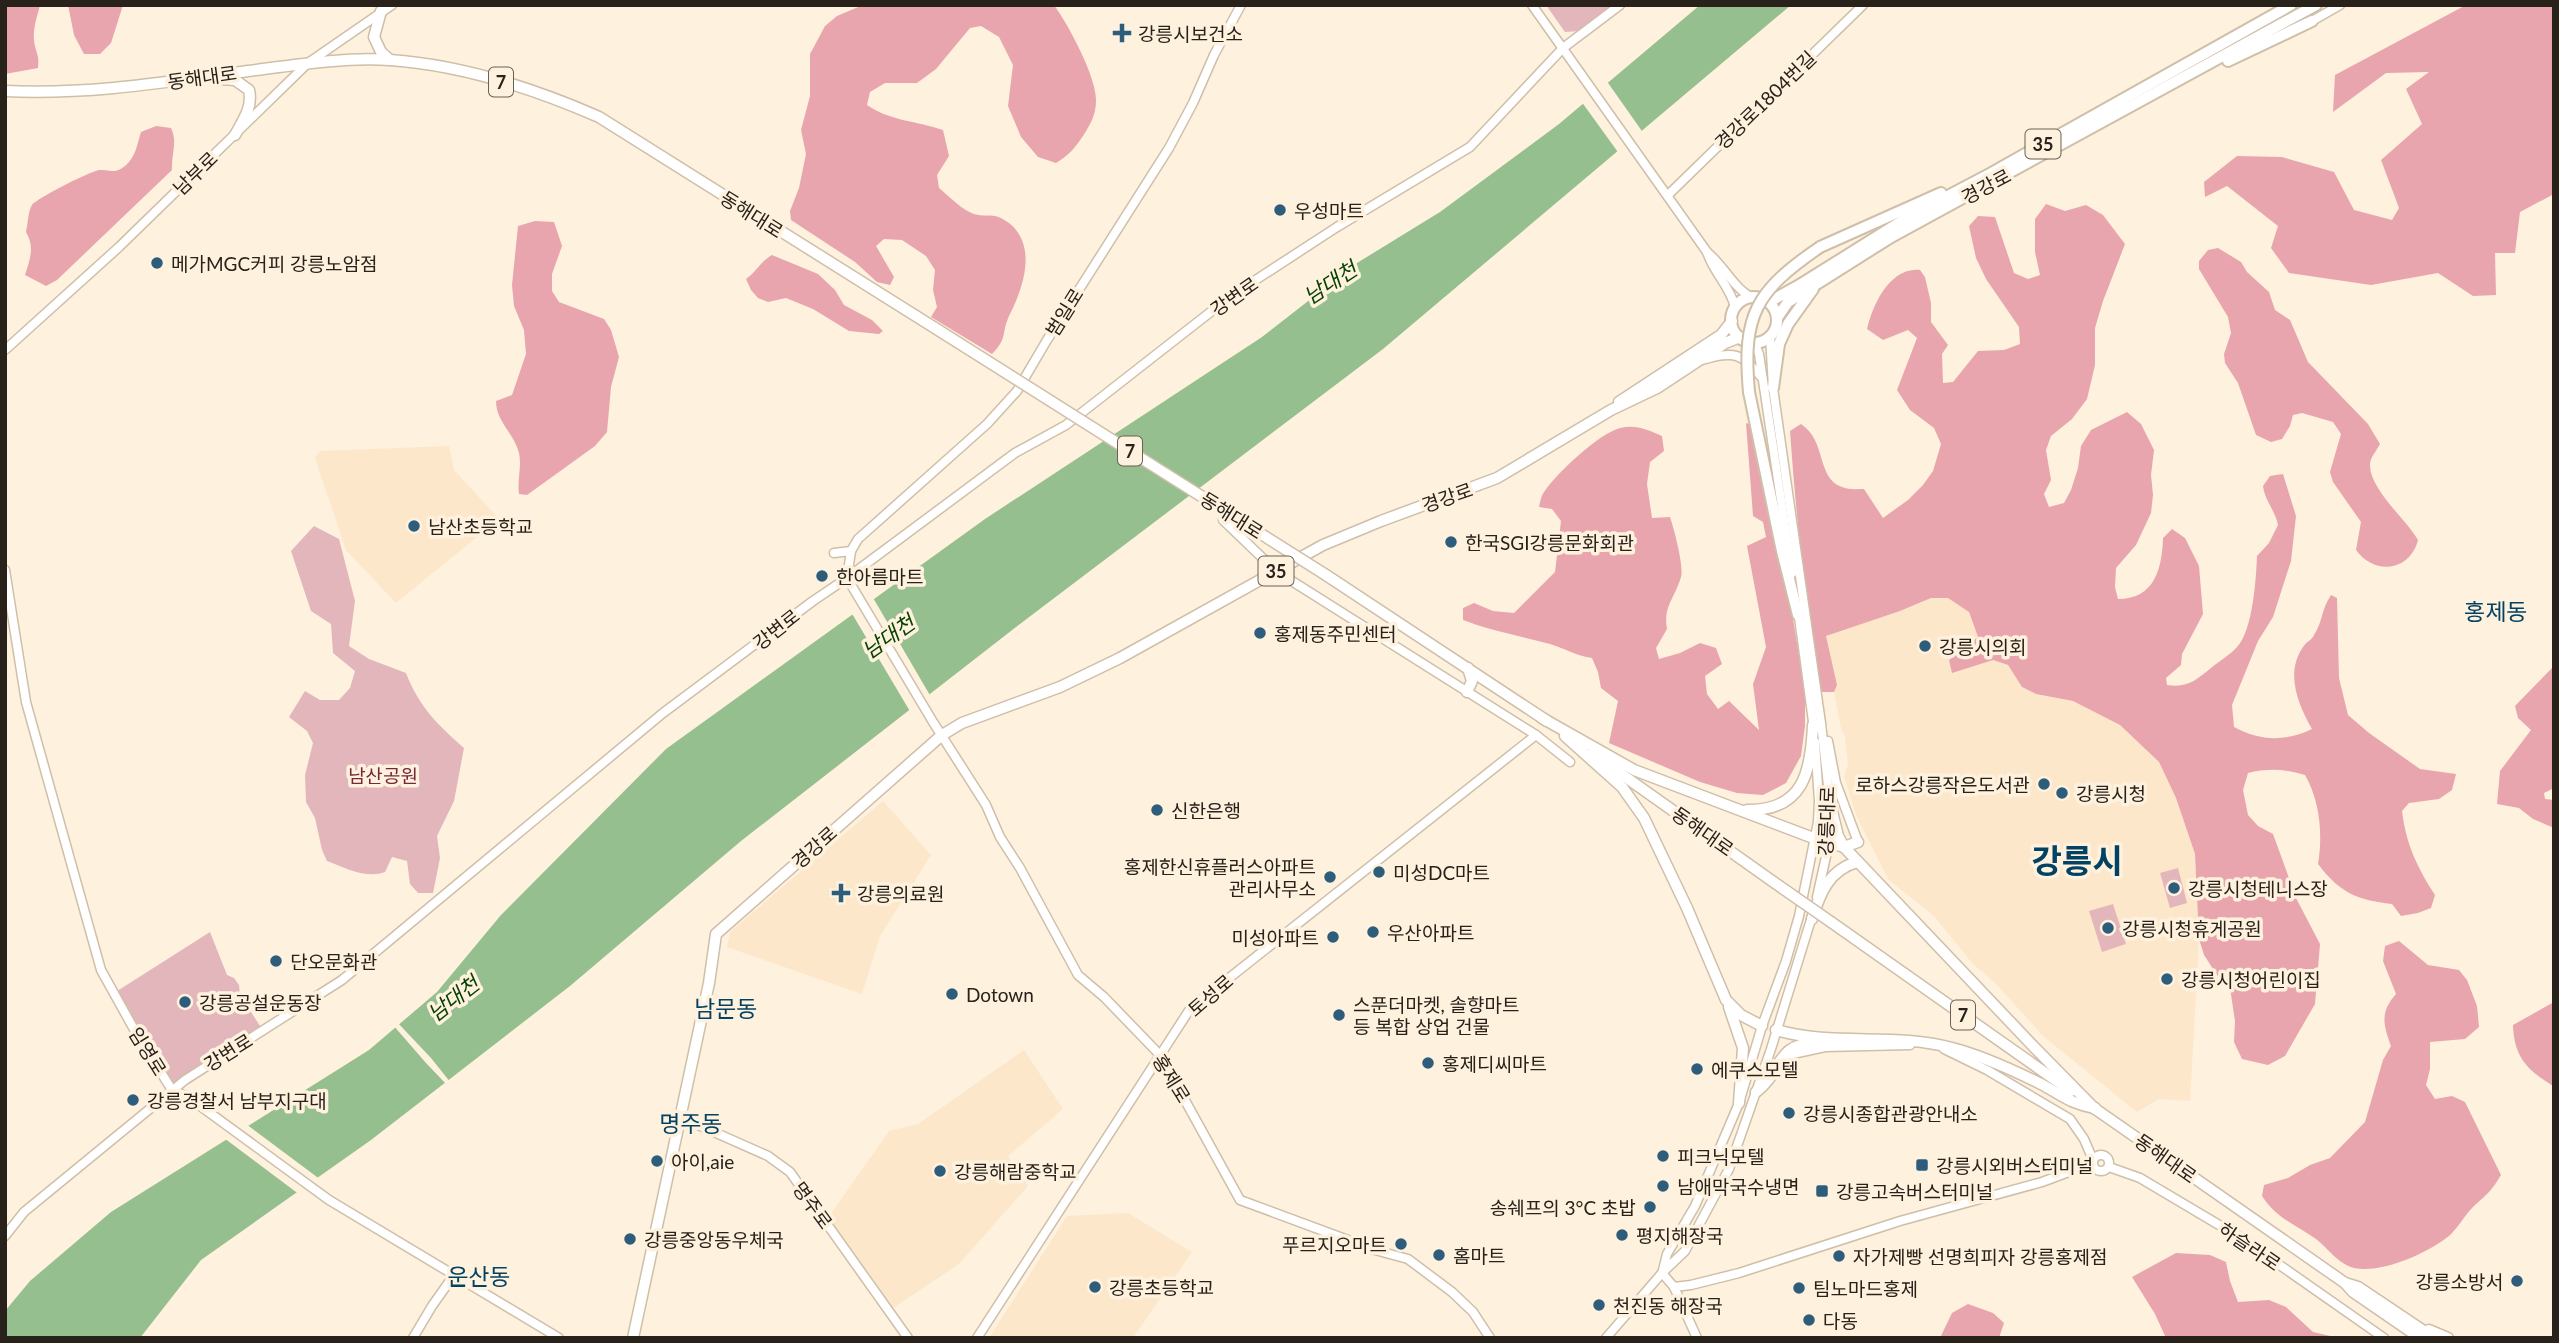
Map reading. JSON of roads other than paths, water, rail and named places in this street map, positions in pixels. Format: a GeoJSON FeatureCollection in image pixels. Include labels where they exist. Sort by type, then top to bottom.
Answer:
{"type":"FeatureCollection","features":[{"type":"Feature","properties":{"kind":"highway","name":"경강로"},"geometry":{"type":"LineString","coordinates":[[1769,302],[1910,216],[2291,5]]}},
{"type":"Feature","properties":{"kind":"highway","name":"경강로"},"geometry":{"type":"LineString","coordinates":[[1777,318],[1788,302],[1891,237],[2316,5]]}},
{"type":"Feature","properties":{"kind":"highway"},"geometry":{"type":"LineString","coordinates":[[2119,114],[2312,21]]}},
{"type":"Feature","properties":{"kind":"highway"},"geometry":{"type":"LineString","coordinates":[[1798,615],[1749,392],[1746,358],[1751,320],[1765,293],[1788,269],[1820,247],[1920,201],[1986,176]]}},
{"type":"Feature","properties":{"kind":"highway"},"geometry":{"type":"LineString","coordinates":[[1773,388],[1779,344],[1788,324],[1818,283]]}},
{"type":"Feature","properties":{"kind":"highway"},"geometry":{"type":"LineString","coordinates":[[1751,298],[1762,298],[1769,302],[1777,318],[1770,336],[1764,341],[1754,342],[1740,337],[1731,321],[1735,307],[1751,298]]}},
{"type":"Feature","properties":{"kind":"main road"},"geometry":{"type":"LineString","coordinates":[[381,11],[374,37],[381,52],[390,60]]}},
{"type":"Feature","properties":{"kind":"main road","name":"동해대로"},"geometry":{"type":"LineString","coordinates":[[5,91],[102,91],[308,63],[390,60],[461,69],[560,100],[599,117],[1468,667],[2095,1109],[2346,1283],[2358,1287],[2434,1338]]}},
{"type":"Feature","properties":{"kind":"main road"},"geometry":{"type":"LineString","coordinates":[[199,78],[235,80],[249,90],[249,109],[235,135]]}},
{"type":"Feature","properties":{"kind":"main road","name":"경강로"},"geometry":{"type":"LineString","coordinates":[[1611,410],[1623,397],[1721,335],[1731,321]]}},
{"type":"Feature","properties":{"kind":"main road","name":"경강로"},"geometry":{"type":"LineString","coordinates":[[633,1338],[709,983],[716,934],[942,735],[962,723],[1060,687],[1120,658],[1322,545],[1497,478],[1611,410],[1657,388],[1725,343],[1740,337]]}},
{"type":"Feature","properties":{"kind":"main road"},"geometry":{"type":"LineString","coordinates":[[1467,692],[1472,681],[1468,667]]}},
{"type":"Feature","properties":{"kind":"main road"},"geometry":{"type":"LineString","coordinates":[[1546,721],[1633,770],[1815,839],[1844,847],[1862,861],[2095,1109]]}},
{"type":"Feature","properties":{"kind":"main road"},"geometry":{"type":"LineString","coordinates":[[1546,721],[1603,768],[1622,787],[1644,818],[1687,908],[1743,1048],[1739,1104]]}},
{"type":"Feature","properties":{"kind":"main road"},"geometry":{"type":"LineString","coordinates":[[1736,809],[1774,808],[1788,799],[1807,778],[1817,724]]}},
{"type":"Feature","properties":{"kind":"main road"},"geometry":{"type":"LineString","coordinates":[[1830,803],[1838,836],[1844,847]]}},
{"type":"Feature","properties":{"kind":"main road"},"geometry":{"type":"LineString","coordinates":[[1844,847],[1858,842]]}},
{"type":"Feature","properties":{"kind":"main road"},"geometry":{"type":"LineString","coordinates":[[1812,919],[1819,895],[1829,879],[1846,866],[1862,861]]}},
{"type":"Feature","properties":{"kind":"main road"},"geometry":{"type":"LineString","coordinates":[[1726,1000],[1741,1015],[1762,1026]]}},
{"type":"Feature","properties":{"kind":"main road"},"geometry":{"type":"LineString","coordinates":[[1776,1030],[1845,1041]]}},
{"type":"Feature","properties":{"kind":"main road"},"geometry":{"type":"LineString","coordinates":[[1756,1093],[1767,1084],[1782,1056],[1808,1042],[1918,1041],[1953,1048],[1996,1063],[2043,1085],[2075,1104],[2095,1109]]}},
{"type":"Feature","properties":{"kind":"main road","name":"동해대로"},"geometry":{"type":"LineString","coordinates":[[2346,1283],[2353,1292],[2420,1338]]}},
{"type":"Feature","properties":{"kind":"main road"},"geometry":{"type":"LineString","coordinates":[[2412,1323],[2448,1338]]}},
{"type":"Feature","properties":{"kind":"street","name":"남부로"},"geometry":{"type":"LineString","coordinates":[[5,350],[119,247],[308,63],[392,5]]}},
{"type":"Feature","properties":{"kind":"street","name":"범일로"},"geometry":{"type":"LineString","coordinates":[[851,551],[858,539],[986,424],[1017,391],[1169,148],[1241,5]]}},
{"type":"Feature","properties":{"kind":"street"},"geometry":{"type":"LineString","coordinates":[[1532,5],[1707,252],[1751,298]]}},
{"type":"Feature","properties":{"kind":"street","name":"강변로"},"geometry":{"type":"LineString","coordinates":[[5,1236],[24,1212],[172,1090],[342,980],[663,713],[813,601],[848,580],[1015,453],[1066,425],[1231,296],[1470,147],[1563,48],[1620,5]]}},
{"type":"Feature","properties":{"kind":"street","name":"경강로1804번길"},"geometry":{"type":"LineString","coordinates":[[1666,193],[1863,5]]}},
{"type":"Feature","properties":{"kind":"street"},"geometry":{"type":"LineString","coordinates":[[2312,21],[2340,5]]}},
{"type":"Feature","properties":{"kind":"street"},"geometry":{"type":"LineString","coordinates":[[1707,252],[1712,267],[1730,292],[1735,307]]}},
{"type":"Feature","properties":{"kind":"street","name":"강릉대로"},"geometry":{"type":"LineString","coordinates":[[1662,1273],[1667,1254],[1695,1206],[1739,1104],[1799,916],[1815,839],[1819,801],[1817,724],[1773,388],[1770,336]]}},
{"type":"Feature","properties":{"kind":"street","name":"강릉대로"},"geometry":{"type":"LineString","coordinates":[[1606,1338],[1662,1273],[1685,1251],[1729,1170],[1812,919],[1829,843],[1830,803],[1798,615],[1759,354],[1754,342]]}},
{"type":"Feature","properties":{"kind":"street"},"geometry":{"type":"LineString","coordinates":[[1696,362],[1727,354],[1740,355],[1762,378]]}},
{"type":"Feature","properties":{"kind":"street"},"geometry":{"type":"LineString","coordinates":[[1223,520],[1276,571],[1536,735],[1570,762]]}},
{"type":"Feature","properties":{"kind":"street"},"geometry":{"type":"LineString","coordinates":[[834,553],[851,551],[848,580]]}},
{"type":"Feature","properties":{"kind":"street","name":"임영로"},"geometry":{"type":"LineString","coordinates":[[5,570],[26,702],[101,970],[172,1090],[188,1097],[323,1196],[558,1338]]}},
{"type":"Feature","properties":{"kind":"street","name":"홍제로"},"geometry":{"type":"LineString","coordinates":[[848,580],[986,805],[1000,836],[1078,975],[1104,997],[1160,1055],[1240,1200],[1375,1250],[1408,1259],[1452,1292],[1473,1312],[1490,1338]]}},
{"type":"Feature","properties":{"kind":"street"},"geometry":{"type":"LineString","coordinates":[[1817,724],[1829,743],[1836,783],[1858,842]]}},
{"type":"Feature","properties":{"kind":"street","name":"토성로"},"geometry":{"type":"LineString","coordinates":[[978,1338],[1190,1009],[1536,735]]}},
{"type":"Feature","properties":{"kind":"street"},"geometry":{"type":"LineString","coordinates":[[1762,1026],[1776,1030]]}},
{"type":"Feature","properties":{"kind":"street"},"geometry":{"type":"LineString","coordinates":[[1674,1287],[1739,1273],[1900,1221],[2031,1186],[2093,1161],[2084,1139],[2070,1119],[1987,1070],[1942,1048],[1918,1041]]}},
{"type":"Feature","properties":{"kind":"street"},"geometry":{"type":"LineString","coordinates":[[1782,1056],[1825,1046],[1933,1046]]}},
{"type":"Feature","properties":{"kind":"street","name":"명주로"},"geometry":{"type":"LineString","coordinates":[[680,1117],[768,1156],[790,1172],[908,1338]]}},
{"type":"Feature","properties":{"kind":"street","name":"하슬라로"},"geometry":{"type":"LineString","coordinates":[[2093,1161],[2099,1155],[2105,1155],[2109,1159],[2109,1167],[2140,1178],[2241,1238],[2384,1338]]}},
{"type":"Feature","properties":{"kind":"street"},"geometry":{"type":"LineString","coordinates":[[1662,1273],[1674,1287],[1697,1338]]}},
{"type":"Feature","properties":{"kind":"street"},"geometry":{"type":"LineString","coordinates":[[413,1338],[454,1275]]}},
{"type":"Feature","properties":{"kind":"water","name":"남대천"},"geometry":{"type":"Polygon","coordinates":[[[1700,5],[1791,5],[1383,349],[1016,627],[741,841],[570,986],[371,1140],[201,1260],[140,1338],[5,1338],[5,1311],[30,1281],[111,1212],[369,1050],[437,992],[501,915],[666,749],[985,519],[1262,337],[1357,263],[1440,212],[1559,124],[1700,5]]]}},
{"type":"Feature","properties":{"kind":"place","name":"강릉시보건소"},"geometry":{"type":"Point","coordinates":[1122,33]}},
{"type":"Feature","properties":{"kind":"place","name":"우성마트"},"geometry":{"type":"Point","coordinates":[1280,210]}},
{"type":"Feature","properties":{"kind":"place","name":"메가MGC커피 강릉노암점"},"geometry":{"type":"Point","coordinates":[157,263]}},
{"type":"Feature","properties":{"kind":"place","name":"남산초등학교"},"geometry":{"type":"Point","coordinates":[414,526]}},
{"type":"Feature","properties":{"kind":"place","name":"한국SGI강릉문화회관"},"geometry":{"type":"Point","coordinates":[1451,542]}},
{"type":"Feature","properties":{"kind":"place","name":"한아름마트"},"geometry":{"type":"Point","coordinates":[822,576]}},
{"type":"Feature","properties":{"kind":"place","name":"홍제동주민센터"},"geometry":{"type":"Point","coordinates":[1260,633]}},
{"type":"Feature","properties":{"kind":"place","name":"강릉시의회"},"geometry":{"type":"Point","coordinates":[1925,646]}},
{"type":"Feature","properties":{"kind":"place","name":"로하스강릉작은도서관"},"geometry":{"type":"Point","coordinates":[2044,784]}},
{"type":"Feature","properties":{"kind":"place","name":"강릉시청"},"geometry":{"type":"Point","coordinates":[2062,793]}},
{"type":"Feature","properties":{"kind":"place","name":"신한은행"},"geometry":{"type":"Point","coordinates":[1157,810]}},
{"type":"Feature","properties":{"kind":"place","name":"미성DC마트"},"geometry":{"type":"Point","coordinates":[1379,872]}},
{"type":"Feature","properties":{"kind":"place","name":"홍제한신휴플러스아파트 관리사무소"},"geometry":{"type":"Point","coordinates":[1330,877]}},
{"type":"Feature","properties":{"kind":"place","name":"강릉시청테니스장"},"geometry":{"type":"Point","coordinates":[2174,888]}},
{"type":"Feature","properties":{"kind":"place","name":"강릉의료원"},"geometry":{"type":"Point","coordinates":[841,893]}},
{"type":"Feature","properties":{"kind":"place","name":"강릉시청휴게공원"},"geometry":{"type":"Point","coordinates":[2108,928]}},
{"type":"Feature","properties":{"kind":"place","name":"우산아파트"},"geometry":{"type":"Point","coordinates":[1373,932]}},
{"type":"Feature","properties":{"kind":"place","name":"미성아파트"},"geometry":{"type":"Point","coordinates":[1333,937]}},
{"type":"Feature","properties":{"kind":"place","name":"단오문화관"},"geometry":{"type":"Point","coordinates":[276,961]}},
{"type":"Feature","properties":{"kind":"place","name":"강릉시청어린이집"},"geometry":{"type":"Point","coordinates":[2167,979]}},
{"type":"Feature","properties":{"kind":"place","name":"Dotown"},"geometry":{"type":"Point","coordinates":[952,994]}},
{"type":"Feature","properties":{"kind":"place","name":"강릉공설운동장"},"geometry":{"type":"Point","coordinates":[185,1002]}},
{"type":"Feature","properties":{"kind":"place","name":"스푼더마켓, 솔향마트 등 복합 상업 건물"},"geometry":{"type":"Point","coordinates":[1339,1015]}},
{"type":"Feature","properties":{"kind":"place","name":"홍제디씨마트"},"geometry":{"type":"Point","coordinates":[1428,1063]}},
{"type":"Feature","properties":{"kind":"place","name":"에쿠스모텔"},"geometry":{"type":"Point","coordinates":[1697,1069]}},
{"type":"Feature","properties":{"kind":"place","name":"강릉경찰서 남부지구대"},"geometry":{"type":"Point","coordinates":[133,1100]}},
{"type":"Feature","properties":{"kind":"place","name":"강릉시종합관광안내소"},"geometry":{"type":"Point","coordinates":[1789,1113]}},
{"type":"Feature","properties":{"kind":"place","name":"피크닉모텔"},"geometry":{"type":"Point","coordinates":[1663,1156]}},
{"type":"Feature","properties":{"kind":"place","name":"아이,aie"},"geometry":{"type":"Point","coordinates":[657,1161]}},
{"type":"Feature","properties":{"kind":"place","name":"강릉시외버스터미널"},"geometry":{"type":"Point","coordinates":[1922,1165]}},
{"type":"Feature","properties":{"kind":"place","name":"강릉해람중학교"},"geometry":{"type":"Point","coordinates":[940,1171]}},
{"type":"Feature","properties":{"kind":"place","name":"남애막국수냉면"},"geometry":{"type":"Point","coordinates":[1663,1186]}},
{"type":"Feature","properties":{"kind":"place","name":"강릉고속버스터미널"},"geometry":{"type":"Point","coordinates":[1822,1191]}},
{"type":"Feature","properties":{"kind":"place","name":"송쉐프의 3°C 초밥"},"geometry":{"type":"Point","coordinates":[1650,1207]}},
{"type":"Feature","properties":{"kind":"place","name":"평지해장국"},"geometry":{"type":"Point","coordinates":[1622,1235]}},
{"type":"Feature","properties":{"kind":"place","name":"강릉중앙동우체국"},"geometry":{"type":"Point","coordinates":[630,1239]}},
{"type":"Feature","properties":{"kind":"place","name":"푸르지오마트"},"geometry":{"type":"Point","coordinates":[1401,1244]}},
{"type":"Feature","properties":{"kind":"place","name":"홈마트"},"geometry":{"type":"Point","coordinates":[1439,1255]}},
{"type":"Feature","properties":{"kind":"place","name":"자가제빵 선명희피자 강릉홍제점"},"geometry":{"type":"Point","coordinates":[1839,1256]}},
{"type":"Feature","properties":{"kind":"place","name":"강릉소방서"},"geometry":{"type":"Point","coordinates":[2517,1281]}},
{"type":"Feature","properties":{"kind":"place","name":"강릉초등학교"},"geometry":{"type":"Point","coordinates":[1095,1287]}},
{"type":"Feature","properties":{"kind":"place","name":"팀노마드홍제"},"geometry":{"type":"Point","coordinates":[1799,1288]}},
{"type":"Feature","properties":{"kind":"place","name":"천진동 해장국"},"geometry":{"type":"Point","coordinates":[1599,1305]}},
{"type":"Feature","properties":{"kind":"place","name":"다동"},"geometry":{"type":"Point","coordinates":[1809,1320]}},
{"type":"Feature","properties":{"kind":"district","name":"홍제동"},"geometry":{"type":"Point","coordinates":[2496,611]}},
{"type":"Feature","properties":{"kind":"district","name":"강릉시"},"geometry":{"type":"Point","coordinates":[2077,860]}},
{"type":"Feature","properties":{"kind":"district","name":"남문동"},"geometry":{"type":"Point","coordinates":[726,1008]}},
{"type":"Feature","properties":{"kind":"district","name":"명주동"},"geometry":{"type":"Point","coordinates":[691,1123]}},
{"type":"Feature","properties":{"kind":"district","name":"운산동"},"geometry":{"type":"Point","coordinates":[479,1276]}},
{"type":"Feature","properties":{"kind":"park label","name":"남산공원"},"geometry":{"type":"Point","coordinates":[383,775]}}]}
